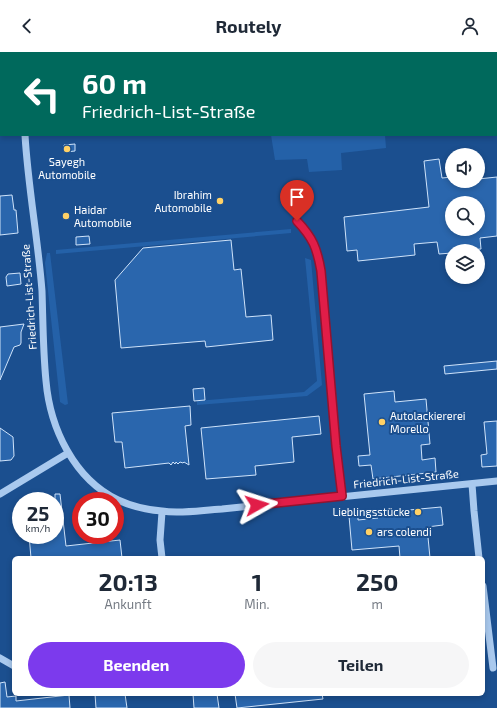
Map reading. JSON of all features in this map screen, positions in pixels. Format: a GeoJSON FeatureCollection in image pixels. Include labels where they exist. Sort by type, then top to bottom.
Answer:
{"type":"FeatureCollection","features":[{"type":"Feature","properties":{"kind":"street","name":"Friedrich-List-Straße"},"geometry":{"type":"LineString","coordinates":[[25,136],[26,162],[42,290],[46,382],[52,411],[60,438],[77,466],[92,483],[118,500],[138,507],[162,512],[222,509],[497,481]]}},
{"type":"Feature","properties":{"kind":"street","name":"Friedrich-List-Straße"},"geometry":{"type":"LineString","coordinates":[[297,221],[309,233],[318,254],[321,271],[336,446],[342,496]]}},
{"type":"Feature","properties":{"kind":"street"},"geometry":{"type":"LineString","coordinates":[[0,494],[68,453]]}},
{"type":"Feature","properties":{"kind":"street","name":"Friedrich-List-Straße"},"geometry":{"type":"LineString","coordinates":[[472,484],[480,556]]}},
{"type":"Feature","properties":{"kind":"street"},"geometry":{"type":"LineString","coordinates":[[162,512],[160,540],[162,556]]}},
{"type":"Feature","properties":{"kind":"street"},"geometry":{"type":"LineString","coordinates":[[485,602],[493,668]]}},
{"type":"Feature","properties":{"kind":"street"},"geometry":{"type":"LineString","coordinates":[[0,658],[12,665]]}},
{"type":"Feature","properties":{"kind":"shaded area"},"geometry":{"type":"Polygon","coordinates":[[[271,136],[385,136],[386,148],[341,153],[342,170],[309,172],[307,159],[275,160],[271,136]]]}},
{"type":"Feature","properties":{"kind":"shaded area"},"geometry":{"type":"Polygon","coordinates":[[[291,229],[291,233],[56,254],[56,250],[291,229]]]}},
{"type":"Feature","properties":{"kind":"shaded area"},"geometry":{"type":"Polygon","coordinates":[[[47,253],[50,253],[68,404],[65,405],[60,402],[45,263],[47,253]]]}},
{"type":"Feature","properties":{"kind":"shaded area"},"geometry":{"type":"Polygon","coordinates":[[[305,258],[311,260],[322,385],[307,396],[197,405],[197,401],[304,392],[317,381],[305,258]]]}},
{"type":"Feature","properties":{"kind":"building"},"geometry":{"type":"Polygon","coordinates":[[[75,144],[75,151],[65,152],[64,145],[75,144]]]}},
{"type":"Feature","properties":{"kind":"building"},"geometry":{"type":"Polygon","coordinates":[[[439,159],[442,178],[445,178],[445,188],[485,188],[485,178],[497,177],[497,236],[480,238],[481,244],[445,244],[445,254],[439,254],[437,242],[414,244],[415,255],[358,261],[357,250],[347,251],[344,217],[429,207],[424,161],[439,159]]]}},
{"type":"Feature","properties":{"kind":"building"},"geometry":{"type":"Polygon","coordinates":[[[12,195],[14,210],[16,210],[18,233],[0,235],[0,196],[12,195]]]}},
{"type":"Feature","properties":{"kind":"building"},"geometry":{"type":"Polygon","coordinates":[[[89,236],[90,244],[76,245],[76,237],[89,236]]]}},
{"type":"Feature","properties":{"kind":"building"},"geometry":{"type":"Polygon","coordinates":[[[231,240],[234,270],[241,269],[246,317],[271,315],[273,340],[206,347],[205,341],[121,348],[115,280],[143,248],[231,240]]]}},
{"type":"Feature","properties":{"kind":"building"},"geometry":{"type":"Polygon","coordinates":[[[20,273],[21,284],[7,286],[6,277],[8,274],[20,273]]]}},
{"type":"Feature","properties":{"kind":"building"},"geometry":{"type":"Polygon","coordinates":[[[24,324],[21,332],[21,343],[20,345],[14,347],[0,380],[0,327],[24,324]]]}},
{"type":"Feature","properties":{"kind":"building"},"geometry":{"type":"Polygon","coordinates":[[[497,361],[497,369],[445,374],[444,366],[497,361]]]}},
{"type":"Feature","properties":{"kind":"building"},"geometry":{"type":"Polygon","coordinates":[[[204,388],[205,400],[194,401],[193,389],[204,388]]]}},
{"type":"Feature","properties":{"kind":"building"},"geometry":{"type":"Polygon","coordinates":[[[394,391],[395,402],[426,399],[430,444],[421,445],[422,460],[435,458],[436,472],[373,479],[371,465],[359,466],[358,456],[370,455],[364,394],[394,391]]]}},
{"type":"Feature","properties":{"kind":"building"},"geometry":{"type":"Polygon","coordinates":[[[190,406],[191,425],[185,426],[189,465],[184,462],[180,462],[178,464],[176,462],[175,464],[173,462],[171,465],[169,463],[125,468],[122,442],[115,442],[112,413],[190,406]]]}},
{"type":"Feature","properties":{"kind":"building"},"geometry":{"type":"Polygon","coordinates":[[[319,416],[321,434],[292,437],[294,462],[255,466],[256,475],[206,479],[201,428],[319,416]]]}},
{"type":"Feature","properties":{"kind":"building"},"geometry":{"type":"Polygon","coordinates":[[[497,421],[497,466],[482,467],[481,455],[487,454],[484,422],[497,421]]]}},
{"type":"Feature","properties":{"kind":"building"},"geometry":{"type":"Polygon","coordinates":[[[0,428],[13,437],[14,456],[11,460],[0,461],[0,428]]]}},
{"type":"Feature","properties":{"kind":"building"},"geometry":{"type":"Polygon","coordinates":[[[441,507],[443,525],[427,527],[430,556],[400,556],[399,546],[352,550],[349,516],[358,515],[358,520],[378,518],[377,513],[441,507]]]}},
{"type":"Feature","properties":{"kind":"building"},"geometry":{"type":"Polygon","coordinates":[[[64,529],[66,546],[84,544],[120,544],[122,556],[31,556],[30,544],[64,544],[64,529]]]}},
{"type":"Feature","properties":{"kind":"building"},"geometry":{"type":"Polygon","coordinates":[[[5,682],[7,697],[16,696],[16,701],[69,696],[70,708],[0,708],[0,683],[5,682]]]}},
{"type":"Feature","properties":{"kind":"building"},"geometry":{"type":"Polygon","coordinates":[[[95,696],[125,696],[127,708],[96,708],[95,696]]]}},
{"type":"Feature","properties":{"kind":"building"},"geometry":{"type":"Polygon","coordinates":[[[193,696],[217,696],[219,708],[194,708],[193,696]]]}},
{"type":"Feature","properties":{"kind":"building"},"geometry":{"type":"Polygon","coordinates":[[[235,696],[322,696],[323,699],[237,708],[235,696]]]}},
{"type":"Feature","properties":{"kind":"place","name":"Sayegh Automobile"},"geometry":{"type":"Point","coordinates":[67,149]}},
{"type":"Feature","properties":{"kind":"place","name":"Ibrahim Automobile"},"geometry":{"type":"Point","coordinates":[220,201]}},
{"type":"Feature","properties":{"kind":"place","name":"Haidar Automobile"},"geometry":{"type":"Point","coordinates":[66,216]}},
{"type":"Feature","properties":{"kind":"place","name":"Autolackiererei Morello"},"geometry":{"type":"Point","coordinates":[382,422]}},
{"type":"Feature","properties":{"kind":"place","name":"Lieblingsstücke"},"geometry":{"type":"Point","coordinates":[418,512]}},
{"type":"Feature","properties":{"kind":"place","name":"ars colendi"},"geometry":{"type":"Point","coordinates":[369,532]}},
{"type":"Feature","properties":{"kind":"route"},"geometry":{"type":"LineString","coordinates":[[257,505],[342,496],[336,446],[321,271],[318,254],[309,233],[297,221]]}}]}
